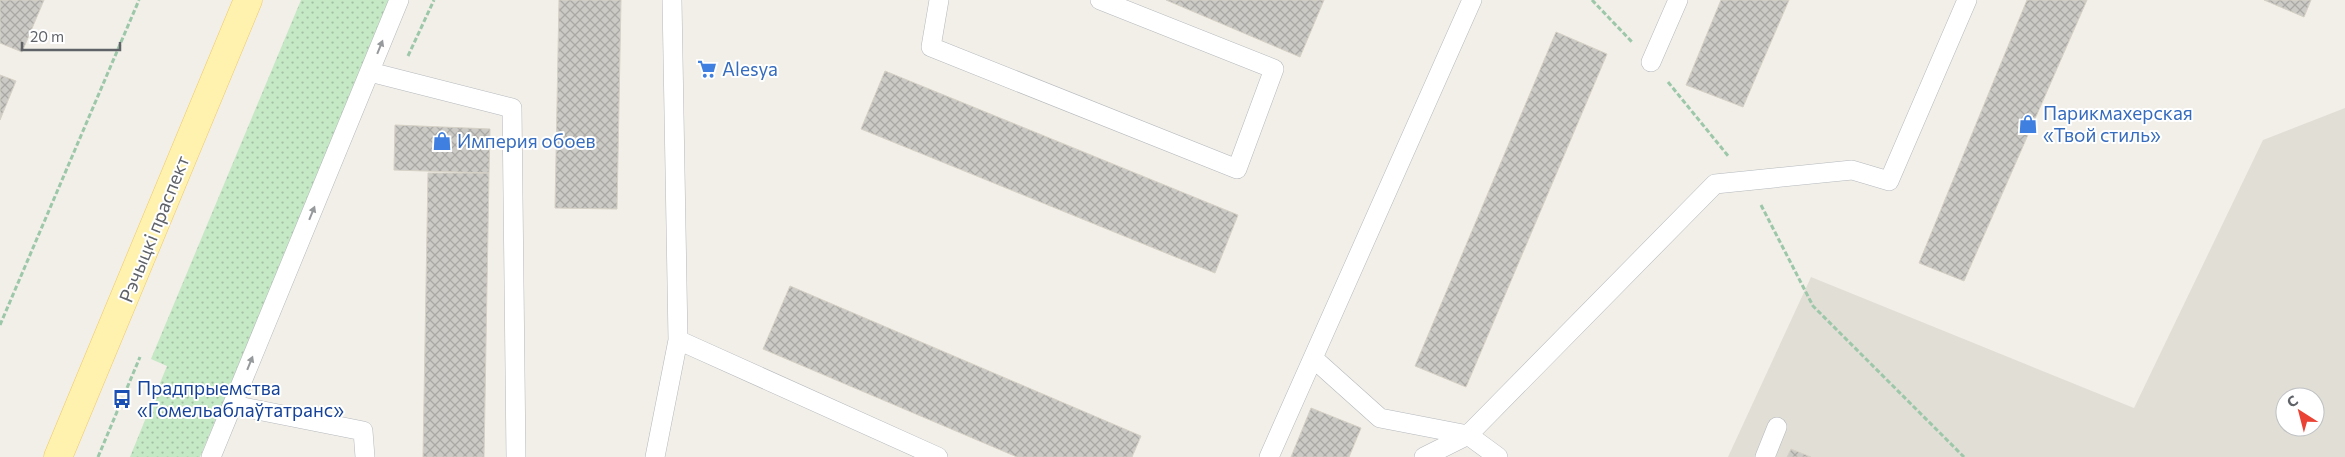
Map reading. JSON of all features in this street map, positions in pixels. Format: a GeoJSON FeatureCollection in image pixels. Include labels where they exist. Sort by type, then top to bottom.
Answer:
{"type":"FeatureCollection","features":[{"type":"Feature","properties":{"kind":"main road","name":"Рэчыцкі праспект"},"geometry":{"type":"LineString","coordinates":[[58,457],[248,0]]}},
{"type":"Feature","properties":{"kind":"lane"},"geometry":{"type":"LineString","coordinates":[[211,457],[400,0]]}},
{"type":"Feature","properties":{"kind":"lane"},"geometry":{"type":"LineString","coordinates":[[656,457],[678,340],[672,0]]}},
{"type":"Feature","properties":{"kind":"lane"},"geometry":{"type":"LineString","coordinates":[[939,0],[931,48],[1237,169],[1274,69],[1100,0]]}},
{"type":"Feature","properties":{"kind":"lane"},"geometry":{"type":"LineString","coordinates":[[1269,457],[1472,0]]}},
{"type":"Feature","properties":{"kind":"lane"},"geometry":{"type":"LineString","coordinates":[[1651,62],[1678,0]]}},
{"type":"Feature","properties":{"kind":"lane"},"geometry":{"type":"LineString","coordinates":[[1424,457],[1468,435],[1714,184],[1852,170],[1889,181],[1967,0]]}},
{"type":"Feature","properties":{"kind":"lane"},"geometry":{"type":"LineString","coordinates":[[370,72],[512,108],[516,457]]}},
{"type":"Feature","properties":{"kind":"lane"},"geometry":{"type":"LineString","coordinates":[[678,340],[938,457]]}},
{"type":"Feature","properties":{"kind":"lane"},"geometry":{"type":"LineString","coordinates":[[1313,358],[1380,418],[1468,435],[1498,457]]}},
{"type":"Feature","properties":{"kind":"lane"},"geometry":{"type":"LineString","coordinates":[[233,405],[362,431],[365,457]]}},
{"type":"Feature","properties":{"kind":"lane"},"geometry":{"type":"LineString","coordinates":[[1764,457],[1777,427]]}},
{"type":"Feature","properties":{"kind":"path"},"geometry":{"type":"LineString","coordinates":[[0,325],[139,0]]}},
{"type":"Feature","properties":{"kind":"path"},"geometry":{"type":"LineString","coordinates":[[1592,0],[1651,62],[1749,181],[1813,306],[1964,457]]}},
{"type":"Feature","properties":{"kind":"path"},"geometry":{"type":"LineString","coordinates":[[98,457],[140,357]]}},
{"type":"Feature","properties":{"kind":"shaded area"},"geometry":{"type":"Polygon","coordinates":[[[2345,108],[2345,457],[1728,457],[1811,277],[2134,408],[2263,140],[2345,108]]]}},
{"type":"Feature","properties":{"kind":"green space"},"geometry":{"type":"Polygon","coordinates":[[[301,0],[391,0],[200,457],[130,457],[167,366],[151,359],[301,0]]]}},
{"type":"Feature","properties":{"kind":"building"},"geometry":{"type":"Polygon","coordinates":[[[0,0],[44,0],[22,52],[0,43],[0,0]]]}},
{"type":"Feature","properties":{"kind":"building"},"geometry":{"type":"Polygon","coordinates":[[[559,0],[621,0],[617,209],[555,208],[559,0]]]}},
{"type":"Feature","properties":{"kind":"building"},"geometry":{"type":"Polygon","coordinates":[[[1166,0],[1324,0],[1300,57],[1166,0]]]}},
{"type":"Feature","properties":{"kind":"building"},"geometry":{"type":"Polygon","coordinates":[[[1721,0],[1789,0],[1743,107],[1686,85],[1721,0]]]}},
{"type":"Feature","properties":{"kind":"building"},"geometry":{"type":"Polygon","coordinates":[[[2027,0],[2087,0],[1964,281],[1919,263],[2027,0]]]}},
{"type":"Feature","properties":{"kind":"building"},"geometry":{"type":"Polygon","coordinates":[[[2264,0],[2311,0],[2304,17],[2264,0]]]}},
{"type":"Feature","properties":{"kind":"building"},"geometry":{"type":"Polygon","coordinates":[[[1556,32],[1607,54],[1466,387],[1415,366],[1556,32]]]}},
{"type":"Feature","properties":{"kind":"building"},"geometry":{"type":"Polygon","coordinates":[[[885,71],[1238,215],[1215,273],[861,129],[885,71]]]}},
{"type":"Feature","properties":{"kind":"building"},"geometry":{"type":"Polygon","coordinates":[[[0,75],[16,81],[0,120],[0,75]]]}},
{"type":"Feature","properties":{"kind":"building","name":"Империя обоев"},"geometry":{"type":"Polygon","coordinates":[[[395,125],[490,129],[489,173],[394,170],[395,125]]]}},
{"type":"Feature","properties":{"kind":"building"},"geometry":{"type":"Polygon","coordinates":[[[428,173],[489,173],[484,457],[423,457],[428,173]]]}},
{"type":"Feature","properties":{"kind":"building"},"geometry":{"type":"Polygon","coordinates":[[[790,286],[1141,436],[1132,457],[1017,457],[763,349],[790,286]]]}},
{"type":"Feature","properties":{"kind":"building"},"geometry":{"type":"Polygon","coordinates":[[[1311,408],[1361,428],[1349,457],[1291,457],[1311,408]]]}},
{"type":"Feature","properties":{"kind":"building"},"geometry":{"type":"Polygon","coordinates":[[[1791,449],[1811,457],[1787,457],[1791,449]]]}},
{"type":"Feature","properties":{"kind":"place","name":"Alesya"},"geometry":{"type":"Point","coordinates":[707,69]}},
{"type":"Feature","properties":{"kind":"place","name":"Парикмахерская «Твой стиль»"},"geometry":{"type":"Point","coordinates":[2028,124]}},
{"type":"Feature","properties":{"kind":"place","name":"Империя обоев"},"geometry":{"type":"Point","coordinates":[442,141]}},
{"type":"Feature","properties":{"kind":"place","name":"Прадпрыемства «Гомельаблаўтатранс»"},"geometry":{"type":"Point","coordinates":[122,399]}}]}
